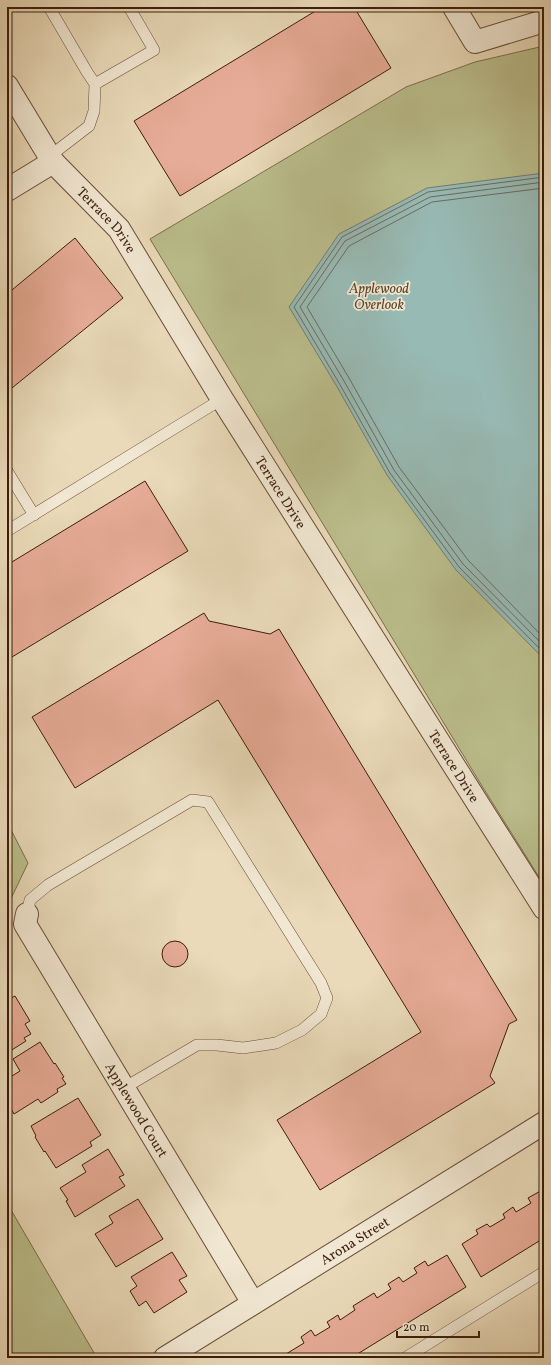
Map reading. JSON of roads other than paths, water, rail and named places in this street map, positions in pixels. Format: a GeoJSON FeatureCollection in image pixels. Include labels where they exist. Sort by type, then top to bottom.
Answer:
{"type":"FeatureCollection","features":[{"type":"Feature","properties":{"kind":"street"},"geometry":{"type":"LineString","coordinates":[[454,7],[475,42],[544,21]]}},
{"type":"Feature","properties":{"kind":"street","name":"Terrace Drive"},"geometry":{"type":"LineString","coordinates":[[7,86],[52,159],[119,229],[222,399],[544,908]]}},
{"type":"Feature","properties":{"kind":"street"},"geometry":{"type":"LineString","coordinates":[[7,190],[52,159]]}},
{"type":"Feature","properties":{"kind":"street","name":"Applewood Court"},"geometry":{"type":"LineString","coordinates":[[27,914],[25,924],[253,1303]]}},
{"type":"Feature","properties":{"kind":"street","name":"Arona Street"},"geometry":{"type":"LineString","coordinates":[[164,1358],[544,1123]]}},
{"type":"Feature","properties":{"kind":"lane"},"geometry":{"type":"LineString","coordinates":[[50,7],[95,84],[94,111],[89,126],[52,159]]}},
{"type":"Feature","properties":{"kind":"lane"},"geometry":{"type":"LineString","coordinates":[[95,84],[154,50],[129,7]]}},
{"type":"Feature","properties":{"kind":"lane"},"geometry":{"type":"LineString","coordinates":[[7,531],[222,399]]}},
{"type":"Feature","properties":{"kind":"lane"},"geometry":{"type":"LineString","coordinates":[[7,472],[34,515]]}},
{"type":"Feature","properties":{"kind":"lane"},"geometry":{"type":"LineString","coordinates":[[27,914],[30,900],[48,885],[192,800],[208,802],[321,983],[327,998],[321,1014],[302,1030],[276,1043],[244,1048],[217,1045],[197,1045],[124,1088]]}},
{"type":"Feature","properties":{"kind":"lane"},"geometry":{"type":"LineString","coordinates":[[405,1358],[544,1272]]}},
{"type":"Feature","properties":{"kind":"water"},"geometry":{"type":"Polygon","coordinates":[[[544,173],[544,657],[541,656],[456,570],[387,475],[336,385],[289,307],[339,234],[427,188],[544,173]]]}},
{"type":"Feature","properties":{"kind":"park label","name":"Applewood Overlook"},"geometry":{"type":"Point","coordinates":[379,296]}}]}
